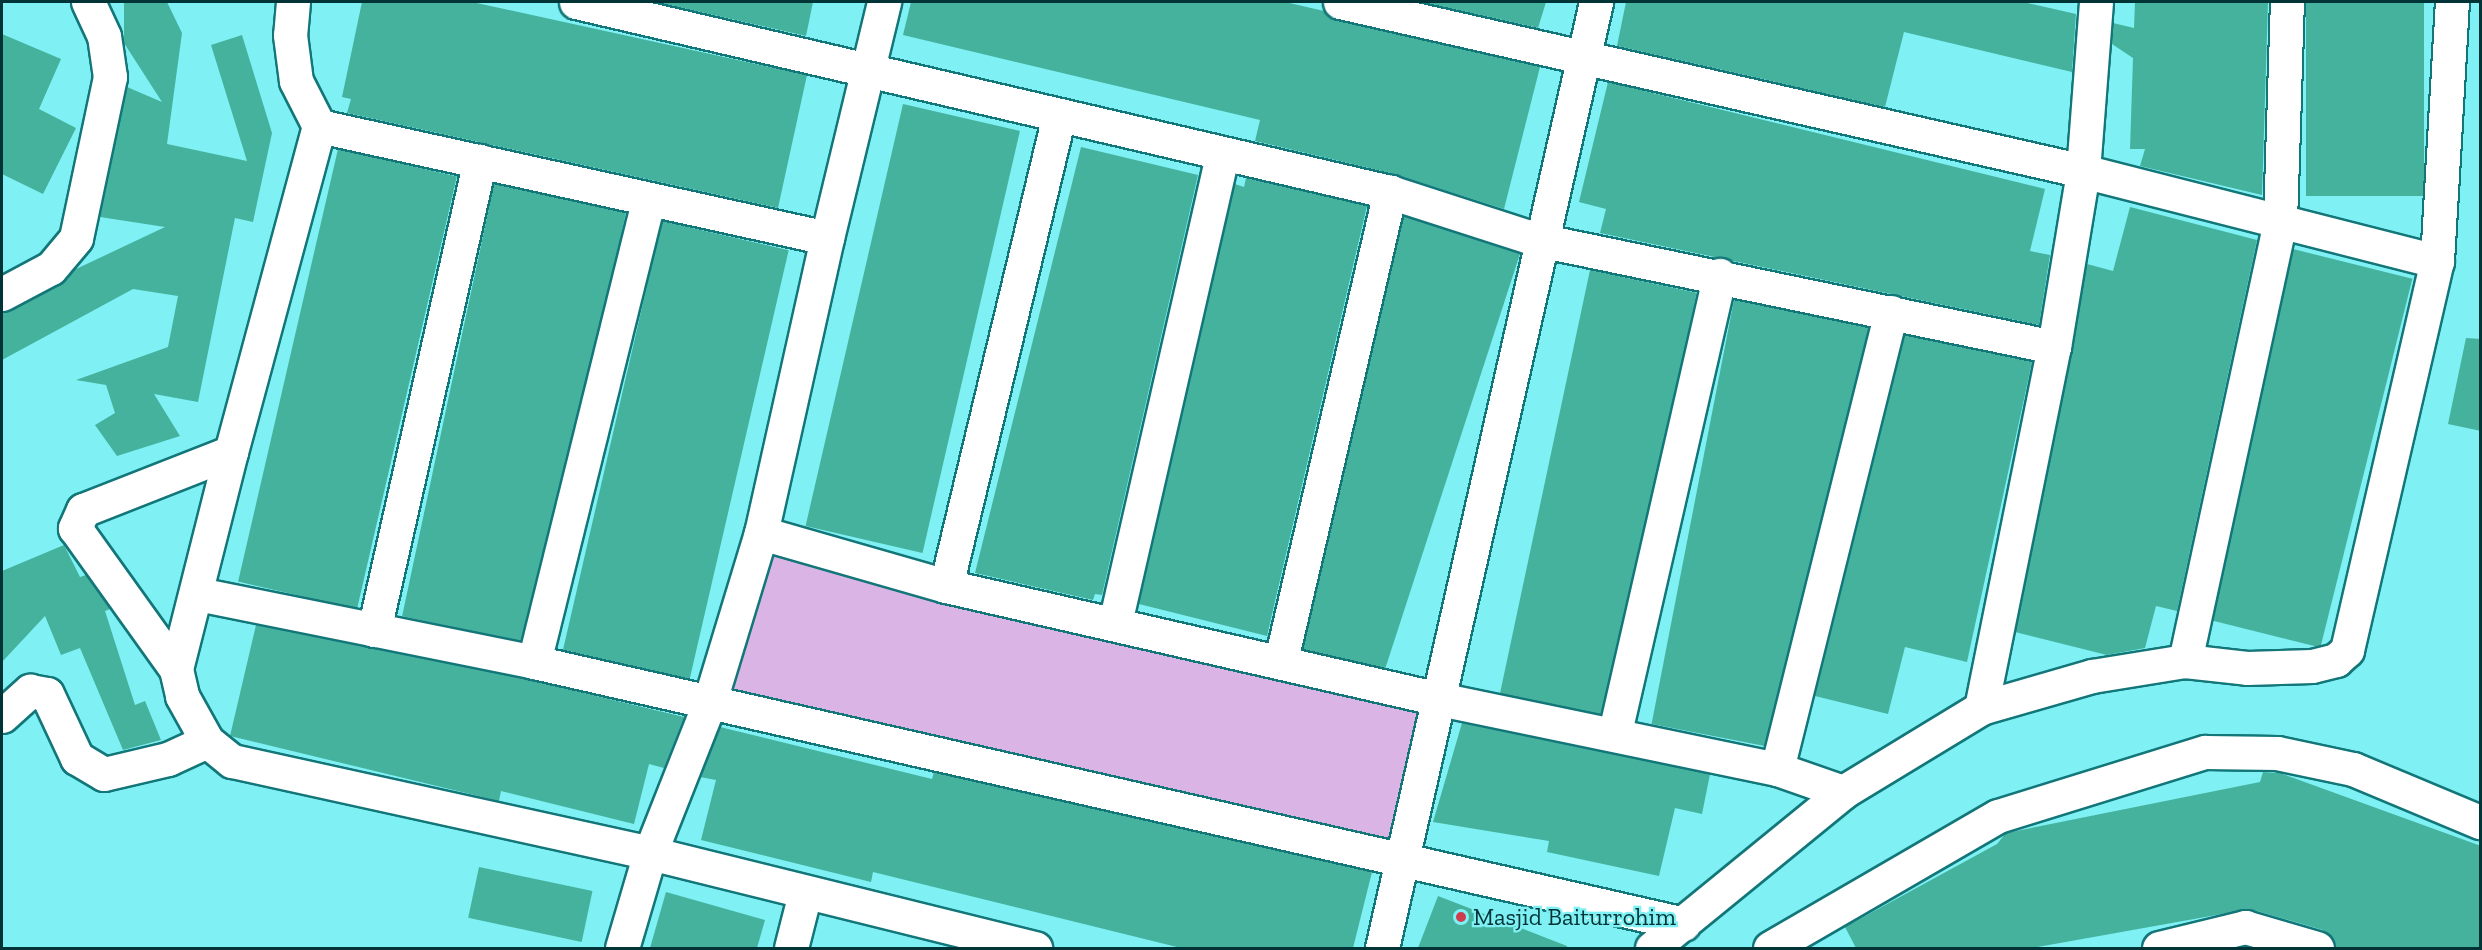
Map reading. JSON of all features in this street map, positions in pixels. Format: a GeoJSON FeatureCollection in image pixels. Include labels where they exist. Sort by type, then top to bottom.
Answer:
{"type":"FeatureCollection","features":[{"type":"Feature","properties":{"kind":"street"},"geometry":{"type":"LineString","coordinates":[[2,294],[51,268],[76,238],[110,77],[104,36],[88,2]]}},
{"type":"Feature","properties":{"kind":"street"},"geometry":{"type":"LineString","coordinates":[[176,669],[198,594],[231,452],[319,126],[296,81],[290,35],[293,2]]}},
{"type":"Feature","properties":{"kind":"street"},"geometry":{"type":"LineString","coordinates":[[576,2],[868,69],[1222,156],[1390,192],[1539,240],[1720,275],[2054,347]]}},
{"type":"Feature","properties":{"kind":"street"},"geometry":{"type":"LineString","coordinates":[[622,948],[650,853],[709,704],[761,533],[827,238],[884,2]]}},
{"type":"Feature","properties":{"kind":"street"},"geometry":{"type":"LineString","coordinates":[[1340,2],[1582,60],[2083,171],[2437,261]]}},
{"type":"Feature","properties":{"kind":"street"},"geometry":{"type":"LineString","coordinates":[[1382,948],[1539,240],[1596,2]]}},
{"type":"Feature","properties":{"kind":"street"},"geometry":{"type":"LineString","coordinates":[[1981,708],[2054,347],[2083,171],[2096,2]]}},
{"type":"Feature","properties":{"kind":"street"},"geometry":{"type":"LineString","coordinates":[[2185,661],[2280,222],[2287,2]]}},
{"type":"Feature","properties":{"kind":"street"},"geometry":{"type":"LineString","coordinates":[[1652,948],[1843,792],[1981,708],[2092,676],[2185,661],[2247,668],[2312,666],[2336,660],[2347,650],[2437,261],[2452,2]]}},
{"type":"Feature","properties":{"kind":"street"},"geometry":{"type":"LineString","coordinates":[[946,586],[1059,115]]}},
{"type":"Feature","properties":{"kind":"street"},"geometry":{"type":"LineString","coordinates":[[319,126],[648,201],[827,238]]}},
{"type":"Feature","properties":{"kind":"street"},"geometry":{"type":"LineString","coordinates":[[1115,623],[1222,156]]}},
{"type":"Feature","properties":{"kind":"street"},"geometry":{"type":"LineString","coordinates":[[374,630],[480,161]]}},
{"type":"Feature","properties":{"kind":"street"},"geometry":{"type":"LineString","coordinates":[[1281,660],[1390,192]]}},
{"type":"Feature","properties":{"kind":"street"},"geometry":{"type":"LineString","coordinates":[[534,662],[648,201]]}},
{"type":"Feature","properties":{"kind":"street"},"geometry":{"type":"LineString","coordinates":[[1615,732],[1720,275]]}},
{"type":"Feature","properties":{"kind":"street"},"geometry":{"type":"LineString","coordinates":[[1777,769],[1891,312]]}},
{"type":"Feature","properties":{"kind":"street"},"geometry":{"type":"LineString","coordinates":[[231,452],[83,510],[75,520],[78,534],[176,669],[182,696],[207,741],[232,760],[650,853],[805,893],[976,942],[1035,948]]}},
{"type":"Feature","properties":{"kind":"street"},"geometry":{"type":"LineString","coordinates":[[761,533],[946,586],[1281,660],[1439,699],[1615,732],[1777,769],[1843,792]]}},
{"type":"Feature","properties":{"kind":"street"},"geometry":{"type":"LineString","coordinates":[[198,594],[534,662],[1402,863],[1684,924]]}},
{"type":"Feature","properties":{"kind":"street"},"geometry":{"type":"LineString","coordinates":[[2,716],[30,690],[47,694],[77,758],[104,774],[168,759],[207,741]]}},
{"type":"Feature","properties":{"kind":"street"},"geometry":{"type":"LineString","coordinates":[[1770,948],[1998,816],[2205,752],[2277,753],[2353,769],[2481,822]]}},
{"type":"Feature","properties":{"kind":"street"},"geometry":{"type":"LineString","coordinates":[[791,948],[805,893]]}},
{"type":"Feature","properties":{"kind":"street"},"geometry":{"type":"LineString","coordinates":[[2159,948],[2245,927],[2317,948]]}},
{"type":"Feature","properties":{"kind":"shaded area"},"geometry":{"type":"Polygon","coordinates":[[[759,533],[1451,693],[1412,862],[720,703],[759,533]]]}},
{"type":"Feature","properties":{"kind":"building"},"geometry":{"type":"Polygon","coordinates":[[[124,2],[167,2],[182,33],[167,144],[247,161],[211,45],[242,35],[272,133],[253,222],[235,218],[198,402],[154,394],[180,436],[117,456],[95,425],[115,413],[106,385],[76,380],[168,347],[178,296],[133,289],[2,360],[2,313],[60,285],[74,270],[165,227],[100,217],[127,87],[162,102],[124,43],[124,2]]]}},
{"type":"Feature","properties":{"kind":"building"},"geometry":{"type":"Polygon","coordinates":[[[362,2],[472,2],[807,75],[778,208],[347,113],[351,99],[342,97],[362,2]]]}},
{"type":"Feature","properties":{"kind":"building"},"geometry":{"type":"Polygon","coordinates":[[[656,2],[813,2],[806,36],[656,2]]]}},
{"type":"Feature","properties":{"kind":"building"},"geometry":{"type":"Polygon","coordinates":[[[911,2],[1285,2],[1324,11],[1336,20],[1540,67],[1504,209],[1394,174],[1255,141],[1260,120],[903,35],[911,2]]]}},
{"type":"Feature","properties":{"kind":"building"},"geometry":{"type":"Polygon","coordinates":[[[1422,2],[1546,2],[1538,28],[1422,2]]]}},
{"type":"Feature","properties":{"kind":"building"},"geometry":{"type":"Polygon","coordinates":[[[1626,2],[2023,2],[2076,14],[2072,72],[1904,32],[1885,107],[1617,46],[1626,2]]]}},
{"type":"Feature","properties":{"kind":"building"},"geometry":{"type":"Polygon","coordinates":[[[2135,2],[2268,2],[2262,195],[2140,166],[2145,149],[2130,149],[2133,58],[2112,44],[2113,23],[2134,28],[2135,2]]]}},
{"type":"Feature","properties":{"kind":"building"},"geometry":{"type":"Polygon","coordinates":[[[2306,2],[2424,2],[2424,196],[2306,196],[2306,2]]]}},
{"type":"Feature","properties":{"kind":"building"},"geometry":{"type":"Polygon","coordinates":[[[2,34],[61,59],[39,109],[76,128],[43,194],[2,174],[2,34]]]}},
{"type":"Feature","properties":{"kind":"building"},"geometry":{"type":"Polygon","coordinates":[[[1608,82],[2045,189],[2030,251],[2050,255],[2039,325],[1600,233],[1606,209],[1579,202],[1608,82]]]}},
{"type":"Feature","properties":{"kind":"building"},"geometry":{"type":"Polygon","coordinates":[[[903,104],[1020,131],[923,553],[806,526],[903,104]]]}},
{"type":"Feature","properties":{"kind":"building"},"geometry":{"type":"Polygon","coordinates":[[[1081,147],[1198,175],[1102,595],[1095,594],[1093,600],[975,573],[1081,147]]]}},
{"type":"Feature","properties":{"kind":"building"},"geometry":{"type":"Polygon","coordinates":[[[338,149],[457,176],[357,609],[238,582],[338,149]]]}},
{"type":"Feature","properties":{"kind":"building"},"geometry":{"type":"Polygon","coordinates":[[[1246,178],[1367,206],[1267,636],[1139,604],[1235,184],[1244,187],[1246,178]]]}},
{"type":"Feature","properties":{"kind":"building"},"geometry":{"type":"Polygon","coordinates":[[[494,184],[626,212],[534,644],[402,616],[494,184]]]}},
{"type":"Feature","properties":{"kind":"building"},"geometry":{"type":"Polygon","coordinates":[[[2130,207],[2257,240],[2177,611],[2156,606],[2145,648],[2107,655],[2015,632],[2087,264],[2113,271],[2130,207]]]}},
{"type":"Feature","properties":{"kind":"building"},"geometry":{"type":"Polygon","coordinates":[[[1404,216],[1520,254],[1383,675],[1267,637],[1404,216]]]}},
{"type":"Feature","properties":{"kind":"building"},"geometry":{"type":"Polygon","coordinates":[[[662,221],[789,250],[690,679],[563,650],[662,221]]]}},
{"type":"Feature","properties":{"kind":"building"},"geometry":{"type":"Polygon","coordinates":[[[2293,249],[2412,279],[2320,647],[2201,618],[2293,249]]]}},
{"type":"Feature","properties":{"kind":"building"},"geometry":{"type":"Polygon","coordinates":[[[1590,270],[1697,293],[1607,716],[1500,694],[1590,270]]]}},
{"type":"Feature","properties":{"kind":"building"},"geometry":{"type":"Polygon","coordinates":[[[1734,300],[1868,326],[1786,750],[1652,724],[1734,300]]]}},
{"type":"Feature","properties":{"kind":"building"},"geometry":{"type":"Polygon","coordinates":[[[1905,335],[2032,362],[1967,662],[1905,647],[1888,714],[1815,696],[1905,335]]]}},
{"type":"Feature","properties":{"kind":"building"},"geometry":{"type":"Polygon","coordinates":[[[2466,338],[2481,339],[2481,431],[2448,424],[2466,338]]]}},
{"type":"Feature","properties":{"kind":"building"},"geometry":{"type":"Polygon","coordinates":[[[64,545],[80,577],[86,575],[110,609],[105,611],[135,705],[145,701],[161,740],[123,750],[80,648],[61,655],[45,616],[2,662],[2,571],[64,545]]]}},
{"type":"Feature","properties":{"kind":"building"},"geometry":{"type":"Polygon","coordinates":[[[256,625],[530,680],[684,717],[664,768],[649,764],[634,824],[501,791],[499,801],[230,736],[256,625]]]}},
{"type":"Feature","properties":{"kind":"building"},"geometry":{"type":"Polygon","coordinates":[[[1462,723],[1710,774],[1702,814],[1675,808],[1659,876],[1547,852],[1549,841],[1433,822],[1462,723]]]}},
{"type":"Feature","properties":{"kind":"building"},"geometry":{"type":"Polygon","coordinates":[[[720,727],[932,779],[934,772],[1372,872],[1353,948],[1181,948],[873,872],[871,882],[701,840],[716,780],[700,777],[720,727]]]}},
{"type":"Feature","properties":{"kind":"building"},"geometry":{"type":"Polygon","coordinates":[[[2263,772],[2280,773],[2481,846],[2481,948],[2335,948],[2323,930],[2250,909],[2032,948],[1856,948],[1845,927],[1997,844],[2006,833],[2260,782],[2263,772]]]}},
{"type":"Feature","properties":{"kind":"building"},"geometry":{"type":"Polygon","coordinates":[[[479,867],[592,891],[582,942],[468,918],[479,867]]]}},
{"type":"Feature","properties":{"kind":"building"},"geometry":{"type":"Polygon","coordinates":[[[666,892],[765,920],[757,948],[650,948],[666,892]]]}},
{"type":"Feature","properties":{"kind":"building","name":"Masjid Baiturrohim"},"geometry":{"type":"Polygon","coordinates":[[[1438,896],[1567,946],[1567,948],[1418,948],[1438,896]]]}},
{"type":"Feature","properties":{"kind":"place","name":"Masjid Baiturrohim"},"geometry":{"type":"Point","coordinates":[1461,917]}}]}
